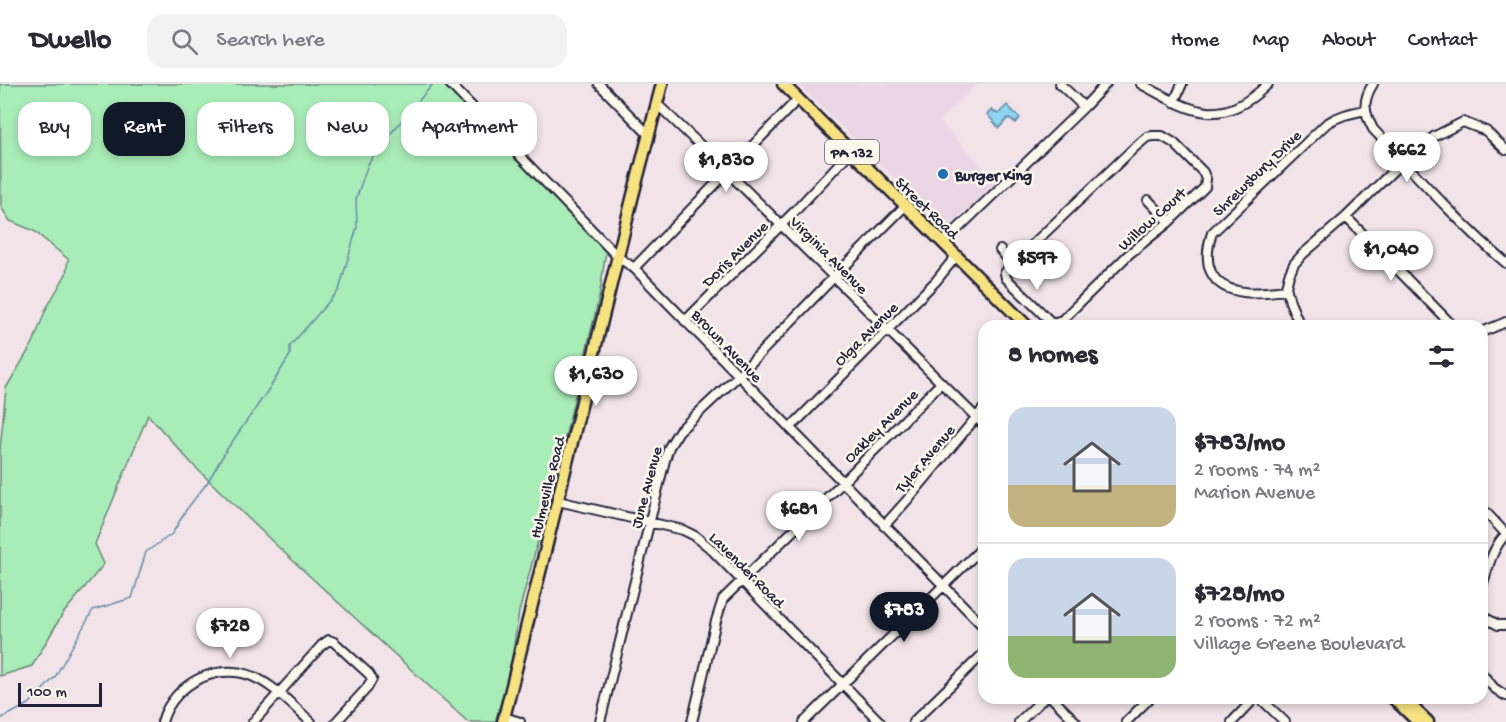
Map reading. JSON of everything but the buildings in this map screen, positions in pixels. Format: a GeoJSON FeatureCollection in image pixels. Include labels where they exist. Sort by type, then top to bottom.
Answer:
{"type":"FeatureCollection","features":[{"type":"Feature","properties":{"kind":"main road","name":"Hulmeville Road"},"geometry":{"type":"LineString","coordinates":[[503,720],[662,84]]}},
{"type":"Feature","properties":{"kind":"main road","name":"Street Road"},"geometry":{"type":"LineString","coordinates":[[783,84],[1021,320]]}},
{"type":"Feature","properties":{"kind":"main road"},"geometry":{"type":"LineString","coordinates":[[1399,704],[1418,722]]}},
{"type":"Feature","properties":{"kind":"main road"},"geometry":{"type":"LineString","coordinates":[[1409,704],[1428,722]]}},
{"type":"Feature","properties":{"kind":"street","name":"Brown Avenue"},"geometry":{"type":"LineString","coordinates":[[450,84],[618,257],[634,268],[978,621]]}},
{"type":"Feature","properties":{"kind":"street"},"geometry":{"type":"LineString","coordinates":[[599,84],[648,134]]}},
{"type":"Feature","properties":{"kind":"street"},"geometry":{"type":"LineString","coordinates":[[1060,84],[1084,107]]}},
{"type":"Feature","properties":{"kind":"street"},"geometry":{"type":"LineString","coordinates":[[944,242],[1106,84]]}},
{"type":"Feature","properties":{"kind":"street"},"geometry":{"type":"LineString","coordinates":[[1142,84],[1174,102],[1202,111],[1221,111],[1239,106],[1268,84]]}},
{"type":"Feature","properties":{"kind":"street"},"geometry":{"type":"LineString","coordinates":[[1174,102],[1182,84]]}},
{"type":"Feature","properties":{"kind":"street"},"geometry":{"type":"LineString","coordinates":[[1373,84],[1365,102],[1366,116],[1373,129],[1482,242],[1506,263]]}},
{"type":"Feature","properties":{"kind":"street"},"geometry":{"type":"LineString","coordinates":[[634,268],[798,99]]}},
{"type":"Feature","properties":{"kind":"street","name":"Virginia Avenue"},"geometry":{"type":"LineString","coordinates":[[657,104],[976,417]]}},
{"type":"Feature","properties":{"kind":"street","name":"Shrewsbury Drive"},"geometry":{"type":"LineString","coordinates":[[1287,290],[1246,293],[1231,290],[1220,284],[1209,270],[1207,255],[1212,233],[1326,124],[1344,114],[1366,110]]}},
{"type":"Feature","properties":{"kind":"street"},"geometry":{"type":"LineString","coordinates":[[1298,320],[1286,287],[1294,264],[1347,217],[1403,161],[1435,136],[1463,122],[1486,130],[1506,150]]}},
{"type":"Feature","properties":{"kind":"street","name":"Willow Court"},"geometry":{"type":"LineString","coordinates":[[1048,320],[1006,278],[1005,273],[1008,267],[1147,137],[1162,136],[1174,142],[1203,172],[1206,179],[1205,187],[1169,222],[1129,254],[1062,320]]}},
{"type":"Feature","properties":{"kind":"street","name":"Doris Avenue"},"geometry":{"type":"LineString","coordinates":[[686,321],[851,152]]}},
{"type":"Feature","properties":{"kind":"street"},"geometry":{"type":"LineString","coordinates":[[1148,200],[1169,222]]}},
{"type":"Feature","properties":{"kind":"street","name":"June Avenue"},"geometry":{"type":"LineString","coordinates":[[600,722],[665,460],[673,440],[679,431],[739,375],[905,206]]}},
{"type":"Feature","properties":{"kind":"street"},"geometry":{"type":"LineString","coordinates":[[1347,217],[1447,320]]}},
{"type":"Feature","properties":{"kind":"street"},"geometry":{"type":"LineString","coordinates":[[1000,250],[1012,263]]}},
{"type":"Feature","properties":{"kind":"street","name":"Olga Avenue"},"geometry":{"type":"LineString","coordinates":[[790,428],[936,280],[957,255]]}},
{"type":"Feature","properties":{"kind":"street"},"geometry":{"type":"LineString","coordinates":[[1488,330],[1506,322]]}},
{"type":"Feature","properties":{"kind":"street","name":"Oakley Avenue"},"geometry":{"type":"LineString","coordinates":[[692,722],[723,600],[941,382]]}},
{"type":"Feature","properties":{"kind":"street","name":"Tyler Avenue"},"geometry":{"type":"LineString","coordinates":[[884,526],[978,415]]}},
{"type":"Feature","properties":{"kind":"street","name":"Lavender Road"},"geometry":{"type":"LineString","coordinates":[[558,501],[683,530],[695,536],[709,547],[880,722]]}},
{"type":"Feature","properties":{"kind":"street"},"geometry":{"type":"LineString","coordinates":[[1488,514],[1506,534],[1497,543],[1488,564]]}},
{"type":"Feature","properties":{"kind":"street"},"geometry":{"type":"LineString","coordinates":[[804,722],[978,552]]}},
{"type":"Feature","properties":{"kind":"street"},"geometry":{"type":"LineString","coordinates":[[1488,619],[1498,625],[1506,625]]}},
{"type":"Feature","properties":{"kind":"street"},"geometry":{"type":"LineString","coordinates":[[253,722],[329,640],[369,674],[372,680],[336,722]]}},
{"type":"Feature","properties":{"kind":"street"},"geometry":{"type":"LineString","coordinates":[[913,722],[978,659]]}},
{"type":"Feature","properties":{"kind":"street"},"geometry":{"type":"LineString","coordinates":[[162,722],[169,704],[182,689],[206,675],[229,672],[261,680],[311,722]]}},
{"type":"Feature","properties":{"kind":"street"},"geometry":{"type":"LineString","coordinates":[[1488,681],[1506,696]]}},
{"type":"Feature","properties":{"kind":"street"},"geometry":{"type":"LineString","coordinates":[[1019,722],[1038,704]]}},
{"type":"Feature","properties":{"kind":"street"},"geometry":{"type":"LineString","coordinates":[[1058,704],[1076,722]]}},
{"type":"Feature","properties":{"kind":"street"},"geometry":{"type":"LineString","coordinates":[[1126,722],[1144,704]]}},
{"type":"Feature","properties":{"kind":"street"},"geometry":{"type":"LineString","coordinates":[[1232,722],[1251,704]]}},
{"type":"Feature","properties":{"kind":"street"},"geometry":{"type":"LineString","coordinates":[[1264,704],[1285,722]]}},
{"type":"Feature","properties":{"kind":"street"},"geometry":{"type":"LineString","coordinates":[[503,720],[520,722]]}},
{"type":"Feature","properties":{"kind":"shaded area"},"geometry":{"type":"Polygon","coordinates":[[[798,84],[978,84],[939,120],[996,182],[948,228],[942,228],[927,212],[919,199],[798,84]]]}},
{"type":"Feature","properties":{"kind":"green space"},"geometry":{"type":"Polygon","coordinates":[[[0,84],[443,84],[461,102],[401,102],[401,156],[513,156],[606,251],[599,298],[519,612],[509,676],[495,722],[468,722],[276,545],[195,467],[148,415],[95,544],[104,564],[62,615],[32,666],[0,676],[0,450],[6,388],[33,343],[46,309],[66,274],[68,259],[34,231],[10,221],[1,207],[0,84]]]}},
{"type":"Feature","properties":{"kind":"water"},"geometry":{"type":"Polygon","coordinates":[[[1007,105],[1020,118],[1016,123],[1008,118],[999,128],[987,114],[991,110],[998,114],[1007,105]]]}},
{"type":"Feature","properties":{"kind":"waterway"},"geometry":{"type":"LineString","coordinates":[[0,719],[29,704],[55,677],[93,610],[132,598],[146,552],[172,534],[271,386],[290,355],[290,346],[339,290],[357,227],[356,199],[368,164],[381,145],[433,84]]}},
{"type":"Feature","properties":{"kind":"place","name":"Burger King"},"geometry":{"type":"Point","coordinates":[943,174]}}]}
